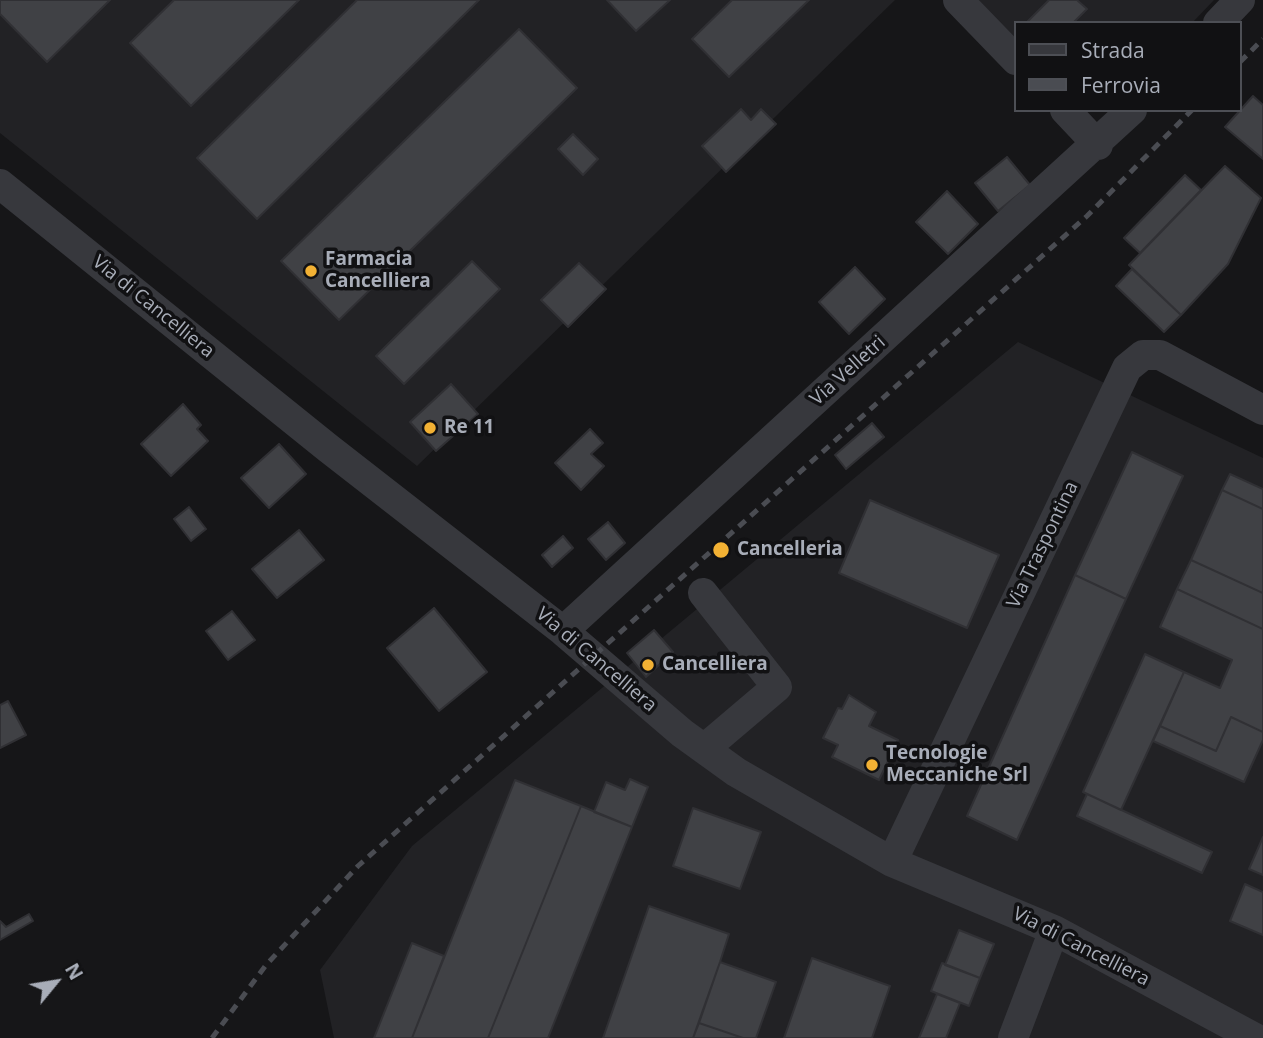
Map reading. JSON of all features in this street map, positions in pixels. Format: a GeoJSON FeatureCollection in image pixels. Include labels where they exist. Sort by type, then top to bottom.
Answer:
{"type":"FeatureCollection","features":[{"type":"Feature","properties":{"kind":"street"},"geometry":{"type":"LineString","coordinates":[[958,0],[1014,58]]}},
{"type":"Feature","properties":{"kind":"street"},"geometry":{"type":"LineString","coordinates":[[1220,21],[1240,0]]}},
{"type":"Feature","properties":{"kind":"street"},"geometry":{"type":"LineString","coordinates":[[1067,112],[1098,145]]}},
{"type":"Feature","properties":{"kind":"street","name":"Via Velletri"},"geometry":{"type":"LineString","coordinates":[[563,631],[1098,145],[1130,112]]}},
{"type":"Feature","properties":{"kind":"street","name":"Via di Cancelliera"},"geometry":{"type":"LineString","coordinates":[[0,184],[328,448],[563,631],[736,772],[892,862],[1054,929],[1255,1038]]}},
{"type":"Feature","properties":{"kind":"street","name":"Via Traspontina"},"geometry":{"type":"LineString","coordinates":[[892,862],[1127,368],[1143,355],[1160,355],[1263,410]]}},
{"type":"Feature","properties":{"kind":"street"},"geometry":{"type":"LineString","coordinates":[[703,593],[777,687],[704,748]]}},
{"type":"Feature","properties":{"kind":"street"},"geometry":{"type":"LineString","coordinates":[[1013,1038],[1054,929]]}},
{"type":"Feature","properties":{"kind":"shaded area"},"geometry":{"type":"Polygon","coordinates":[[[0,0],[895,0],[417,466],[0,133],[0,0]]]}},
{"type":"Feature","properties":{"kind":"shaded area"},"geometry":{"type":"Polygon","coordinates":[[[971,0],[1214,0],[1194,21],[1014,21],[1014,46],[971,0]]]}},
{"type":"Feature","properties":{"kind":"shaded area"},"geometry":{"type":"Polygon","coordinates":[[[1018,342],[1263,458],[1263,1038],[334,1038],[320,970],[412,846],[1018,342]]]}},
{"type":"Feature","properties":{"kind":"building"},"geometry":{"type":"Polygon","coordinates":[[[0,0],[110,0],[47,62],[0,14],[0,0]]]}},
{"type":"Feature","properties":{"kind":"building"},"geometry":{"type":"Polygon","coordinates":[[[174,0],[299,0],[191,106],[130,43],[174,0]]]}},
{"type":"Feature","properties":{"kind":"building"},"geometry":{"type":"Polygon","coordinates":[[[357,0],[479,0],[257,219],[197,158],[357,0]]]}},
{"type":"Feature","properties":{"kind":"building"},"geometry":{"type":"Polygon","coordinates":[[[607,0],[670,0],[636,31],[607,0]]]}},
{"type":"Feature","properties":{"kind":"building"},"geometry":{"type":"Polygon","coordinates":[[[732,0],[809,0],[729,77],[692,39],[732,0]]]}},
{"type":"Feature","properties":{"kind":"building"},"geometry":{"type":"Polygon","coordinates":[[[1049,0],[1077,0],[1087,9],[1075,21],[1028,21],[1049,0]]]}},
{"type":"Feature","properties":{"kind":"building"},"geometry":{"type":"Polygon","coordinates":[[[519,29],[577,88],[339,320],[281,261],[519,29]]]}},
{"type":"Feature","properties":{"kind":"building"},"geometry":{"type":"Polygon","coordinates":[[[1253,96],[1263,105],[1263,159],[1225,127],[1239,112],[1242,112],[1242,108],[1253,96]]]}},
{"type":"Feature","properties":{"kind":"building"},"geometry":{"type":"Polygon","coordinates":[[[741,109],[751,120],[761,109],[776,124],[726,172],[702,146],[741,109]]]}},
{"type":"Feature","properties":{"kind":"building"},"geometry":{"type":"Polygon","coordinates":[[[573,134],[598,159],[583,175],[558,149],[573,134]]]}},
{"type":"Feature","properties":{"kind":"building"},"geometry":{"type":"Polygon","coordinates":[[[1007,157],[1030,185],[998,211],[975,183],[1007,157]]]}},
{"type":"Feature","properties":{"kind":"building"},"geometry":{"type":"Polygon","coordinates":[[[1225,166],[1261,198],[1228,264],[1181,315],[1129,265],[1225,166]]]}},
{"type":"Feature","properties":{"kind":"building"},"geometry":{"type":"Polygon","coordinates":[[[1185,175],[1201,190],[1140,253],[1124,238],[1185,175]]]}},
{"type":"Feature","properties":{"kind":"building"},"geometry":{"type":"Polygon","coordinates":[[[947,191],[978,224],[948,254],[916,222],[947,191]]]}},
{"type":"Feature","properties":{"kind":"building"},"geometry":{"type":"Polygon","coordinates":[[[472,261],[500,289],[404,384],[376,356],[472,261]]]}},
{"type":"Feature","properties":{"kind":"building"},"geometry":{"type":"Polygon","coordinates":[[[579,263],[606,289],[568,327],[541,300],[579,263]]]}},
{"type":"Feature","properties":{"kind":"building"},"geometry":{"type":"Polygon","coordinates":[[[855,267],[885,299],[849,334],[819,302],[855,267]]]}},
{"type":"Feature","properties":{"kind":"building"},"geometry":{"type":"Polygon","coordinates":[[[1132,269],[1181,315],[1164,332],[1116,286],[1132,269]]]}},
{"type":"Feature","properties":{"kind":"building"},"geometry":{"type":"Polygon","coordinates":[[[451,384],[478,414],[436,451],[410,422],[451,384]]]}},
{"type":"Feature","properties":{"kind":"building"},"geometry":{"type":"Polygon","coordinates":[[[183,404],[201,425],[197,429],[208,441],[171,476],[141,444],[183,404]]]}},
{"type":"Feature","properties":{"kind":"building"},"geometry":{"type":"Polygon","coordinates":[[[872,423],[884,437],[846,469],[835,455],[872,423]]]}},
{"type":"Feature","properties":{"kind":"building"},"geometry":{"type":"Polygon","coordinates":[[[590,429],[603,443],[591,454],[604,466],[581,490],[555,463],[590,429]]]}},
{"type":"Feature","properties":{"kind":"building"},"geometry":{"type":"Polygon","coordinates":[[[279,444],[306,474],[269,508],[241,478],[279,444]]]}},
{"type":"Feature","properties":{"kind":"building"},"geometry":{"type":"Polygon","coordinates":[[[1132,452],[1183,476],[1126,599],[1075,575],[1132,452]]]}},
{"type":"Feature","properties":{"kind":"building"},"geometry":{"type":"Polygon","coordinates":[[[1230,474],[1263,489],[1263,509],[1222,490],[1230,474]]]}},
{"type":"Feature","properties":{"kind":"building"},"geometry":{"type":"Polygon","coordinates":[[[1222,490],[1263,509],[1263,593],[1191,560],[1222,490]]]}},
{"type":"Feature","properties":{"kind":"building"},"geometry":{"type":"Polygon","coordinates":[[[870,500],[999,555],[967,628],[839,573],[870,500]]]}},
{"type":"Feature","properties":{"kind":"building"},"geometry":{"type":"Polygon","coordinates":[[[189,507],[206,529],[191,541],[174,519],[189,507]]]}},
{"type":"Feature","properties":{"kind":"building"},"geometry":{"type":"Polygon","coordinates":[[[608,522],[625,543],[606,560],[588,539],[608,522]]]}},
{"type":"Feature","properties":{"kind":"building"},"geometry":{"type":"Polygon","coordinates":[[[299,530],[324,560],[277,598],[252,569],[299,530]]]}},
{"type":"Feature","properties":{"kind":"building"},"geometry":{"type":"Polygon","coordinates":[[[563,536],[573,548],[552,567],[542,555],[563,536]]]}},
{"type":"Feature","properties":{"kind":"building"},"geometry":{"type":"Polygon","coordinates":[[[1191,560],[1263,593],[1263,629],[1177,589],[1191,560]]]}},
{"type":"Feature","properties":{"kind":"building"},"geometry":{"type":"Polygon","coordinates":[[[1075,575],[1126,599],[1017,840],[967,816],[1075,575]]]}},
{"type":"Feature","properties":{"kind":"building"},"geometry":{"type":"Polygon","coordinates":[[[1177,589],[1263,629],[1263,732],[1231,717],[1216,751],[1160,726],[1184,672],[1220,688],[1232,660],[1160,627],[1177,589]]]}},
{"type":"Feature","properties":{"kind":"building"},"geometry":{"type":"Polygon","coordinates":[[[434,608],[487,672],[439,711],[387,648],[434,608]]]}},
{"type":"Feature","properties":{"kind":"building"},"geometry":{"type":"Polygon","coordinates":[[[232,611],[255,640],[228,660],[206,631],[232,611]]]}},
{"type":"Feature","properties":{"kind":"building","name":"Cancelliera"},"geometry":{"type":"Polygon","coordinates":[[[654,630],[673,652],[646,677],[627,653],[654,630]]]}},
{"type":"Feature","properties":{"kind":"building"},"geometry":{"type":"Polygon","coordinates":[[[1145,654],[1184,672],[1121,810],[1083,792],[1145,654]]]}},
{"type":"Feature","properties":{"kind":"building"},"geometry":{"type":"Polygon","coordinates":[[[849,695],[876,712],[869,726],[898,740],[879,780],[832,757],[838,745],[823,738],[838,708],[842,709],[849,695]]]}},
{"type":"Feature","properties":{"kind":"building"},"geometry":{"type":"Polygon","coordinates":[[[8,701],[26,735],[0,748],[0,705],[8,701]]]}},
{"type":"Feature","properties":{"kind":"building"},"geometry":{"type":"Polygon","coordinates":[[[1231,717],[1263,732],[1263,740],[1244,782],[1153,741],[1160,726],[1216,751],[1231,717]]]}},
{"type":"Feature","properties":{"kind":"building"},"geometry":{"type":"Polygon","coordinates":[[[630,779],[648,787],[632,827],[594,812],[606,782],[625,790],[630,779]]]}},
{"type":"Feature","properties":{"kind":"building"},"geometry":{"type":"Polygon","coordinates":[[[515,780],[581,806],[488,1038],[412,1038],[515,780]]]}},
{"type":"Feature","properties":{"kind":"building"},"geometry":{"type":"Polygon","coordinates":[[[1087,794],[1212,852],[1202,873],[1077,816],[1087,794]]]}},
{"type":"Feature","properties":{"kind":"building"},"geometry":{"type":"Polygon","coordinates":[[[581,806],[632,827],[548,1038],[488,1038],[581,806]]]}},
{"type":"Feature","properties":{"kind":"building"},"geometry":{"type":"Polygon","coordinates":[[[693,808],[761,832],[740,889],[673,866],[693,808]]]}},
{"type":"Feature","properties":{"kind":"building"},"geometry":{"type":"Polygon","coordinates":[[[1263,837],[1263,875],[1249,869],[1263,837]]]}},
{"type":"Feature","properties":{"kind":"building"},"geometry":{"type":"Polygon","coordinates":[[[1245,884],[1263,892],[1263,935],[1230,921],[1245,884]]]}},
{"type":"Feature","properties":{"kind":"building"},"geometry":{"type":"Polygon","coordinates":[[[649,906],[729,934],[720,962],[693,1038],[603,1038],[649,906]]]}},
{"type":"Feature","properties":{"kind":"building"},"geometry":{"type":"Polygon","coordinates":[[[29,914],[33,921],[0,940],[0,921],[6,927],[29,914]]]}},
{"type":"Feature","properties":{"kind":"building"},"geometry":{"type":"Polygon","coordinates":[[[959,930],[994,944],[980,978],[945,965],[959,930]]]}},
{"type":"Feature","properties":{"kind":"building"},"geometry":{"type":"Polygon","coordinates":[[[412,943],[444,956],[412,1038],[374,1038],[412,943]]]}},
{"type":"Feature","properties":{"kind":"building"},"geometry":{"type":"Polygon","coordinates":[[[812,958],[890,986],[872,1038],[784,1038],[812,958]]]}},
{"type":"Feature","properties":{"kind":"building"},"geometry":{"type":"Polygon","coordinates":[[[720,962],[776,982],[756,1038],[743,1038],[699,1023],[720,962]]]}},
{"type":"Feature","properties":{"kind":"building"},"geometry":{"type":"Polygon","coordinates":[[[942,963],[980,978],[969,1006],[931,991],[942,963]]]}},
{"type":"Feature","properties":{"kind":"building"},"geometry":{"type":"Polygon","coordinates":[[[937,994],[960,1003],[946,1038],[919,1038],[937,994]]]}},
{"type":"Feature","properties":{"kind":"building"},"geometry":{"type":"Polygon","coordinates":[[[699,1023],[743,1038],[693,1038],[699,1023]]]}},
{"type":"Feature","properties":{"kind":"railway"},"geometry":{"type":"LineString","coordinates":[[1242,60],[1263,39]]}},
{"type":"Feature","properties":{"kind":"railway"},"geometry":{"type":"LineString","coordinates":[[212,1038],[266,965],[358,866],[1087,216],[1190,112]]}},
{"type":"Feature","properties":{"kind":"place","name":"Farmacia Cancelliera"},"geometry":{"type":"Point","coordinates":[311,271]}},
{"type":"Feature","properties":{"kind":"place","name":"Re 11"},"geometry":{"type":"Point","coordinates":[430,428]}},
{"type":"Feature","properties":{"kind":"place","name":"Cancelleria"},"geometry":{"type":"Point","coordinates":[721,550]}},
{"type":"Feature","properties":{"kind":"place","name":"Cancelliera"},"geometry":{"type":"Point","coordinates":[648,665]}},
{"type":"Feature","properties":{"kind":"place","name":"Tecnologie Meccaniche Srl"},"geometry":{"type":"Point","coordinates":[872,765]}}]}
